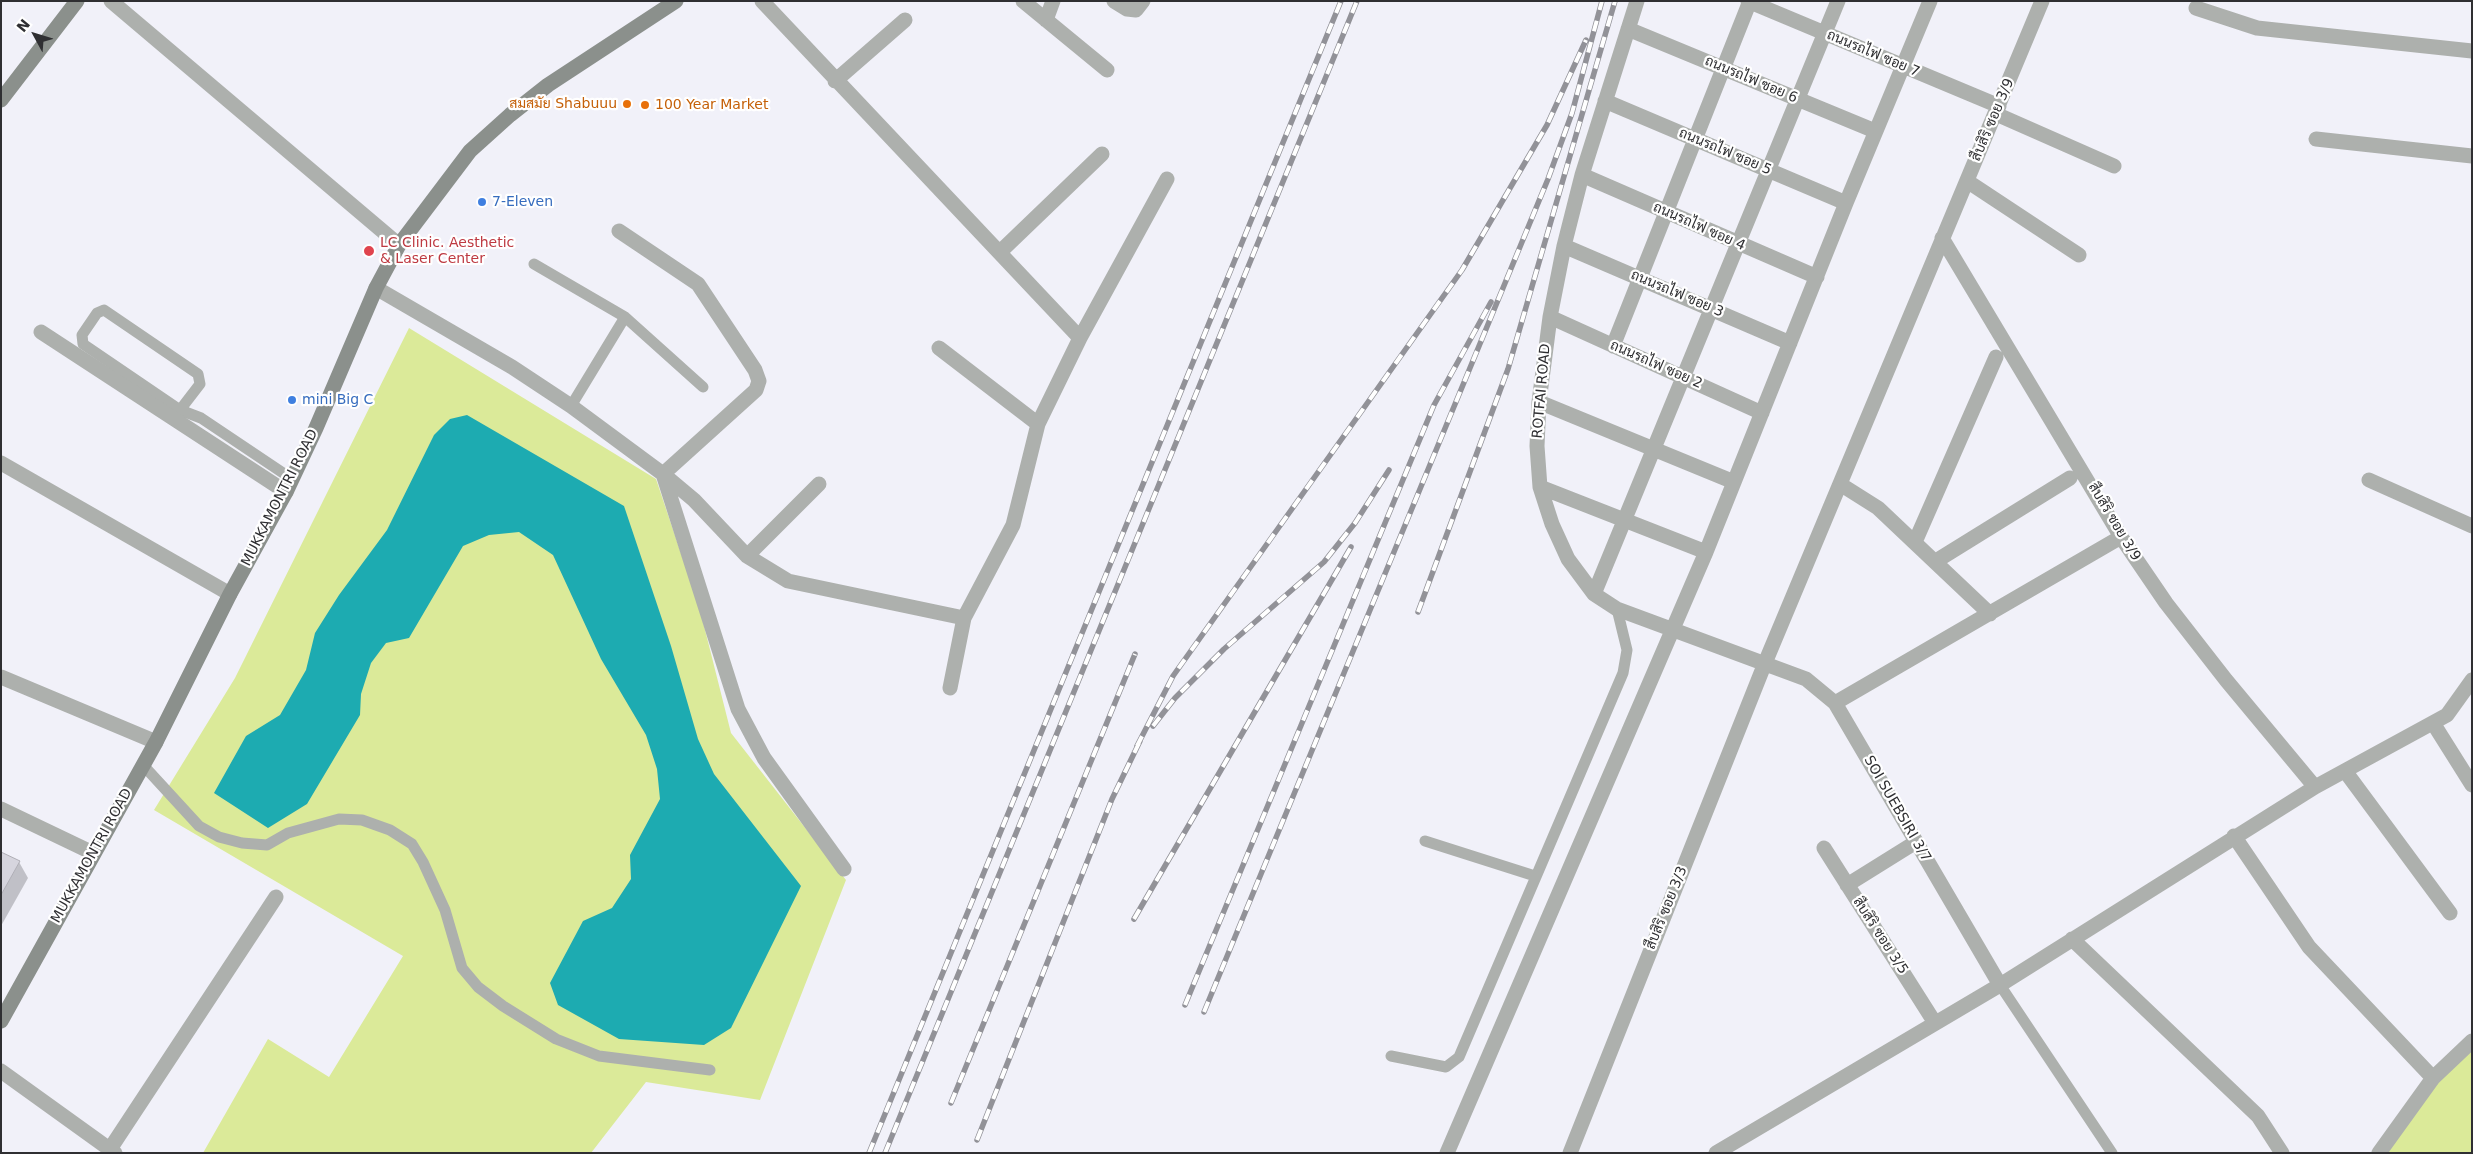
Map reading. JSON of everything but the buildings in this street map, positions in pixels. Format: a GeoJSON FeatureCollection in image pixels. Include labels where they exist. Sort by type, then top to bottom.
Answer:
{"type":"FeatureCollection","features":[{"type":"Feature","properties":{"kind":"main road"},"geometry":{"type":"LineString","coordinates":[[1,100],[77,1]]}},
{"type":"Feature","properties":{"kind":"main road","name":"MUKKAMONTRI ROAD"},"geometry":{"type":"LineString","coordinates":[[1,1021],[5,1005],[156,742],[230,594],[289,486],[376,288],[399,245],[470,151],[510,115],[548,85],[676,1]]}},
{"type":"Feature","properties":{"kind":"street"},"geometry":{"type":"LineString","coordinates":[[111,1],[399,245]]}},
{"type":"Feature","properties":{"kind":"street"},"geometry":{"type":"LineString","coordinates":[[762,1],[835,81],[1080,338]]}},
{"type":"Feature","properties":{"kind":"street"},"geometry":{"type":"LineString","coordinates":[[1023,1],[1108,70]]}},
{"type":"Feature","properties":{"kind":"street"},"geometry":{"type":"LineString","coordinates":[[1046,20],[1053,1]]}},
{"type":"Feature","properties":{"kind":"street"},"geometry":{"type":"LineString","coordinates":[[1114,1],[1127,9],[1136,10],[1143,1]]}},
{"type":"Feature","properties":{"kind":"street","name":"ROTFAI ROAD"},"geometry":{"type":"LineString","coordinates":[[1637,1],[1582,176],[1564,246],[1550,317],[1539,402],[1537,446],[1540,487],[1552,524],[1568,559],[1594,594],[1617,609],[1765,663]]}},
{"type":"Feature","properties":{"kind":"street"},"geometry":{"type":"LineString","coordinates":[[1594,594],[1838,1]]}},
{"type":"Feature","properties":{"kind":"street"},"geometry":{"type":"LineString","coordinates":[[1447,1153],[1706,552],[1875,131],[1930,1]]}},
{"type":"Feature","properties":{"kind":"street","name":"สืบสิริ ซอย 3/9"},"geometry":{"type":"LineString","coordinates":[[1765,663],[2042,1]]}},
{"type":"Feature","properties":{"kind":"street"},"geometry":{"type":"LineString","coordinates":[[1613,346],[1749,2]]}},
{"type":"Feature","properties":{"kind":"street","name":"ถนนรถไฟ ซอย 7"},"geometry":{"type":"LineString","coordinates":[[1749,2],[1902,66],[2114,166]]}},
{"type":"Feature","properties":{"kind":"street"},"geometry":{"type":"LineString","coordinates":[[2196,8],[2257,28],[2472,51]]}},
{"type":"Feature","properties":{"kind":"street"},"geometry":{"type":"LineString","coordinates":[[835,81],[904,20]]}},
{"type":"Feature","properties":{"kind":"street","name":"ถนนรถไฟ ซอย 6"},"geometry":{"type":"LineString","coordinates":[[1628,28],[1875,131]]}},
{"type":"Feature","properties":{"kind":"street","name":"ถนนรถไฟ ซอย 5"},"geometry":{"type":"LineString","coordinates":[[1606,101],[1846,203]]}},
{"type":"Feature","properties":{"kind":"street"},"geometry":{"type":"LineString","coordinates":[[2316,139],[2472,156]]}},
{"type":"Feature","properties":{"kind":"street"},"geometry":{"type":"LineString","coordinates":[[1000,252],[1102,154]]}},
{"type":"Feature","properties":{"kind":"street","name":"ถนนรถไฟ ซอย 4"},"geometry":{"type":"LineString","coordinates":[[1582,176],[1817,277]]}},
{"type":"Feature","properties":{"kind":"street"},"geometry":{"type":"LineString","coordinates":[[950,688],[964,618],[1012,525],[1038,424],[1080,338],[1167,179]]}},
{"type":"Feature","properties":{"kind":"street"},"geometry":{"type":"LineString","coordinates":[[1967,181],[2079,256]]}},
{"type":"Feature","properties":{"kind":"street"},"geometry":{"type":"LineString","coordinates":[[619,230],[698,284],[755,370],[759,381],[756,390],[663,474]]}},
{"type":"Feature","properties":{"kind":"street","name":"สืบสิริ ซอย 3/9"},"geometry":{"type":"LineString","coordinates":[[1942,238],[2121,537],[2166,603],[2226,680],[2315,787]]}},
{"type":"Feature","properties":{"kind":"street","name":"ถนนรถไฟ ซอย 3"},"geometry":{"type":"LineString","coordinates":[[1564,246],[1790,343]]}},
{"type":"Feature","properties":{"kind":"street"},"geometry":{"type":"LineString","coordinates":[[376,288],[512,367],[570,406],[663,474],[694,500],[747,556],[788,581],[964,618]]}},
{"type":"Feature","properties":{"kind":"street","name":"ถนนรถไฟ ซอย 2"},"geometry":{"type":"LineString","coordinates":[[1550,317],[1762,413]]}},
{"type":"Feature","properties":{"kind":"street"},"geometry":{"type":"LineString","coordinates":[[41,332],[289,486]]}},
{"type":"Feature","properties":{"kind":"street"},"geometry":{"type":"LineString","coordinates":[[939,348],[1038,424]]}},
{"type":"Feature","properties":{"kind":"street"},"geometry":{"type":"LineString","coordinates":[[1915,542],[1996,357]]}},
{"type":"Feature","properties":{"kind":"street"},"geometry":{"type":"LineString","coordinates":[[1539,402],[1734,482]]}},
{"type":"Feature","properties":{"kind":"street"},"geometry":{"type":"LineString","coordinates":[[1,463],[230,594]]}},
{"type":"Feature","properties":{"kind":"street"},"geometry":{"type":"LineString","coordinates":[[663,474],[738,709],[764,758],[844,869]]}},
{"type":"Feature","properties":{"kind":"street"},"geometry":{"type":"LineString","coordinates":[[1936,561],[2070,478]]}},
{"type":"Feature","properties":{"kind":"street"},"geometry":{"type":"LineString","coordinates":[[2369,480],[2472,526]]}},
{"type":"Feature","properties":{"kind":"street"},"geometry":{"type":"LineString","coordinates":[[747,556],[819,484]]}},
{"type":"Feature","properties":{"kind":"street"},"geometry":{"type":"LineString","coordinates":[[1840,484],[1878,508],[1990,614]]}},
{"type":"Feature","properties":{"kind":"street"},"geometry":{"type":"LineString","coordinates":[[1540,487],[1706,552]]}},
{"type":"Feature","properties":{"kind":"street"},"geometry":{"type":"LineString","coordinates":[[1835,704],[2121,537]]}},
{"type":"Feature","properties":{"kind":"street","name":"SOI SUEBSIRI 3/7"},"geometry":{"type":"LineString","coordinates":[[1765,663],[1806,679],[1835,704],[2000,985]]}},
{"type":"Feature","properties":{"kind":"street","name":"สืบสิริ ซอย 3/3"},"geometry":{"type":"LineString","coordinates":[[1570,1153],[1765,663]]}},
{"type":"Feature","properties":{"kind":"street"},"geometry":{"type":"LineString","coordinates":[[1,677],[156,742]]}},
{"type":"Feature","properties":{"kind":"street"},"geometry":{"type":"LineString","coordinates":[[1716,1153],[2000,985],[2234,836],[2315,787],[2447,715],[2472,680]]}},
{"type":"Feature","properties":{"kind":"street"},"geometry":{"type":"LineString","coordinates":[[2433,723],[2472,785]]}},
{"type":"Feature","properties":{"kind":"street"},"geometry":{"type":"LineString","coordinates":[[2345,771],[2450,913]]}},
{"type":"Feature","properties":{"kind":"street"},"geometry":{"type":"LineString","coordinates":[[1,809],[93,853]]}},
{"type":"Feature","properties":{"kind":"street"},"geometry":{"type":"LineString","coordinates":[[2234,836],[2309,947],[2434,1078]]}},
{"type":"Feature","properties":{"kind":"street"},"geometry":{"type":"LineString","coordinates":[[1847,885],[1916,842]]}},
{"type":"Feature","properties":{"kind":"street","name":"สืบสิริ ซอย 3/5"},"geometry":{"type":"LineString","coordinates":[[1824,848],[1935,1023]]}},
{"type":"Feature","properties":{"kind":"street"},"geometry":{"type":"LineString","coordinates":[[1,1071],[113,1151],[276,897]]}},
{"type":"Feature","properties":{"kind":"street"},"geometry":{"type":"LineString","coordinates":[[2072,938],[2258,1116],[2282,1153]]}},
{"type":"Feature","properties":{"kind":"street"},"geometry":{"type":"LineString","coordinates":[[2379,1153],[2434,1078],[2472,1041]]}},
{"type":"Feature","properties":{"kind":"lane"},"geometry":{"type":"LineString","coordinates":[[534,264],[625,317],[704,387]]}},
{"type":"Feature","properties":{"kind":"lane"},"geometry":{"type":"LineString","coordinates":[[180,410],[200,384],[198,374],[104,310],[97,313],[82,335],[83,344],[180,410],[201,418],[289,486]]}},
{"type":"Feature","properties":{"kind":"lane"},"geometry":{"type":"LineString","coordinates":[[570,406],[625,317]]}},
{"type":"Feature","properties":{"kind":"lane"},"geometry":{"type":"LineString","coordinates":[[1391,1056],[1446,1067],[1459,1057],[1623,673],[1627,650],[1617,609]]}},
{"type":"Feature","properties":{"kind":"lane"},"geometry":{"type":"LineString","coordinates":[[143,765],[199,826],[219,837],[234,841],[267,845],[288,833],[339,819],[362,820],[390,830],[412,844],[423,862],[445,910],[462,968],[478,987],[503,1006],[556,1039],[599,1056],[710,1070]]}},
{"type":"Feature","properties":{"kind":"lane"},"geometry":{"type":"LineString","coordinates":[[1425,841],[1535,876]]}},
{"type":"Feature","properties":{"kind":"lane"},"geometry":{"type":"LineString","coordinates":[[2000,985],[2112,1153]]}},
{"type":"Feature","properties":{"kind":"green space"},"geometry":{"type":"Polygon","coordinates":[[[409,328],[656,479],[700,610],[731,733],[846,880],[760,1100],[646,1082],[591,1153],[203,1153],[268,1039],[329,1077],[403,956],[154,810],[235,678],[409,328]]]}},
{"type":"Feature","properties":{"kind":"green space"},"geometry":{"type":"Polygon","coordinates":[[[2472,1041],[2472,1153],[2379,1153],[2472,1041]]]}},
{"type":"Feature","properties":{"kind":"water"},"geometry":{"type":"Polygon","coordinates":[[[467,415],[624,506],[671,646],[698,739],[714,774],[801,886],[731,1028],[704,1045],[619,1039],[558,1005],[550,983],[583,921],[612,908],[631,879],[630,855],[660,799],[657,769],[646,735],[601,659],[553,555],[519,532],[489,535],[463,546],[409,638],[386,643],[371,663],[361,694],[360,715],[307,804],[268,828],[214,793],[246,736],[280,715],[306,670],[315,633],[339,595],[387,530],[434,435],[450,419],[467,415]]]}},
{"type":"Feature","properties":{"kind":"railway"},"geometry":{"type":"LineString","coordinates":[[869,1153],[1341,1]]}},
{"type":"Feature","properties":{"kind":"railway"},"geometry":{"type":"LineString","coordinates":[[885,1153],[1357,1]]}},
{"type":"Feature","properties":{"kind":"railway"},"geometry":{"type":"LineString","coordinates":[[1204,1012],[1548,179],[1572,113],[1602,1]]}},
{"type":"Feature","properties":{"kind":"railway"},"geometry":{"type":"LineString","coordinates":[[1418,612],[1508,369],[1615,1]]}},
{"type":"Feature","properties":{"kind":"railway"},"geometry":{"type":"LineString","coordinates":[[1137,746],[1173,676],[1462,270],[1547,125],[1586,40]]}},
{"type":"Feature","properties":{"kind":"railway"},"geometry":{"type":"LineString","coordinates":[[1185,1005],[1434,405],[1491,302]]}},
{"type":"Feature","properties":{"kind":"railway"},"geometry":{"type":"LineString","coordinates":[[1153,726],[1175,698],[1224,649],[1324,562],[1355,523],[1389,470]]}},
{"type":"Feature","properties":{"kind":"railway"},"geometry":{"type":"LineString","coordinates":[[1134,919],[1351,547]]}},
{"type":"Feature","properties":{"kind":"railway"},"geometry":{"type":"LineString","coordinates":[[951,1103],[1135,654]]}},
{"type":"Feature","properties":{"kind":"railway"},"geometry":{"type":"LineString","coordinates":[[977,1140],[1112,799],[1140,741]]}},
{"type":"Feature","properties":{"kind":"place","name":"สมสมัย Shabuuu"},"geometry":{"type":"Point","coordinates":[627,104]}},
{"type":"Feature","properties":{"kind":"place","name":"100 Year Market"},"geometry":{"type":"Point","coordinates":[645,105]}},
{"type":"Feature","properties":{"kind":"place","name":"7-Eleven"},"geometry":{"type":"Point","coordinates":[482,202]}},
{"type":"Feature","properties":{"kind":"place","name":"LC Clinic. Aesthetic & Laser Center"},"geometry":{"type":"Point","coordinates":[369,251]}},
{"type":"Feature","properties":{"kind":"place","name":"mini Big C"},"geometry":{"type":"Point","coordinates":[292,400]}}]}
